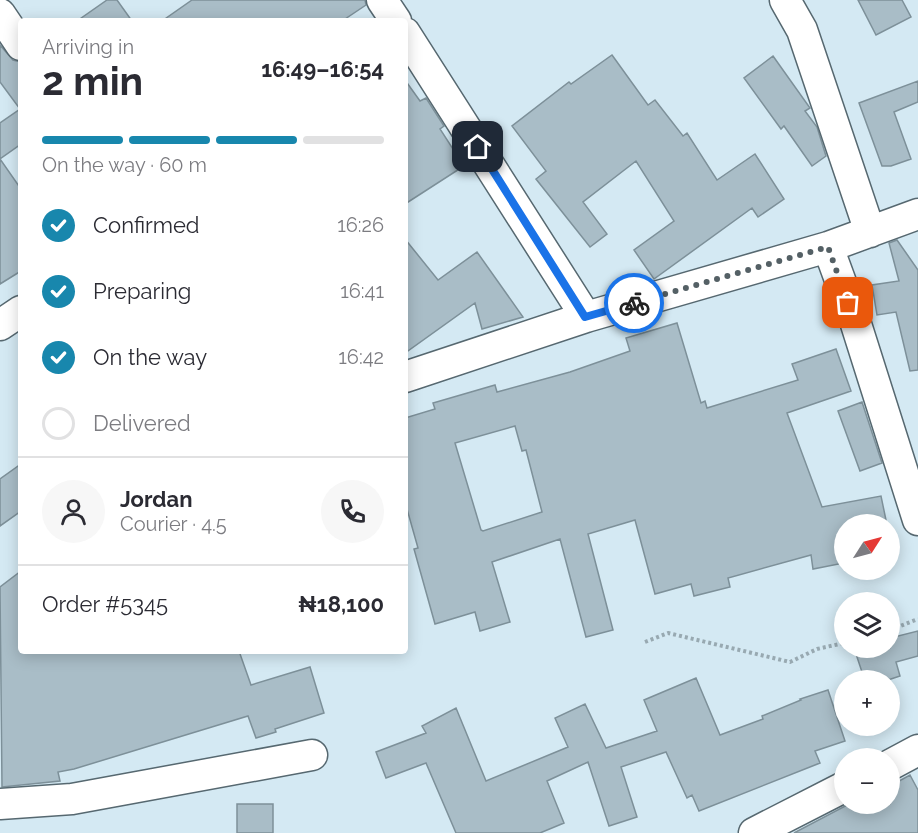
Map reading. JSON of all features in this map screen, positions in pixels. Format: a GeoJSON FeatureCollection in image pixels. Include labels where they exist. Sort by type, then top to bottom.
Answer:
{"type":"FeatureCollection","features":[{"type":"Feature","properties":{"kind":"street"},"geometry":{"type":"LineString","coordinates":[[382,0],[394,18]]}},
{"type":"Feature","properties":{"kind":"street"},"geometry":{"type":"LineString","coordinates":[[785,0],[802,30],[870,232]]}},
{"type":"Feature","properties":{"kind":"street"},"geometry":{"type":"LineString","coordinates":[[0,14],[18,41]]}},
{"type":"Feature","properties":{"kind":"street"},"geometry":{"type":"LineString","coordinates":[[408,38],[585,317]]}},
{"type":"Feature","properties":{"kind":"street"},"geometry":{"type":"LineString","coordinates":[[408,376],[585,317],[828,247],[918,214]]}},
{"type":"Feature","properties":{"kind":"street"},"geometry":{"type":"LineString","coordinates":[[828,247],[855,321],[918,520]]}},
{"type":"Feature","properties":{"kind":"street"},"geometry":{"type":"LineString","coordinates":[[900,760],[918,750]]}},
{"type":"Feature","properties":{"kind":"street"},"geometry":{"type":"LineString","coordinates":[[0,804],[72,799],[312,755]]}},
{"type":"Feature","properties":{"kind":"street"},"geometry":{"type":"LineString","coordinates":[[754,833],[834,792]]}},
{"type":"Feature","properties":{"kind":"path"},"geometry":{"type":"LineString","coordinates":[[900,626],[918,619]]}},
{"type":"Feature","properties":{"kind":"path"},"geometry":{"type":"LineString","coordinates":[[645,642],[668,633],[790,662],[817,649],[834,645]]}},
{"type":"Feature","properties":{"kind":"building"},"geometry":{"type":"Polygon","coordinates":[[[107,0],[117,0],[130,18],[81,18],[107,0]]]}},
{"type":"Feature","properties":{"kind":"building"},"geometry":{"type":"Polygon","coordinates":[[[192,0],[365,0],[366,5],[346,18],[166,18],[192,0]]]}},
{"type":"Feature","properties":{"kind":"building"},"geometry":{"type":"Polygon","coordinates":[[[858,0],[902,0],[911,17],[876,35],[858,0]]]}},
{"type":"Feature","properties":{"kind":"building"},"geometry":{"type":"Polygon","coordinates":[[[0,45],[13,60],[18,61],[18,106],[0,82],[0,45]]]}},
{"type":"Feature","properties":{"kind":"building"},"geometry":{"type":"Polygon","coordinates":[[[612,55],[648,105],[655,100],[683,136],[687,133],[717,180],[755,154],[784,199],[758,217],[752,208],[654,279],[634,250],[674,221],[636,161],[583,202],[607,234],[590,247],[536,179],[546,171],[512,126],[569,82],[571,84],[612,55]]]}},
{"type":"Feature","properties":{"kind":"building"},"geometry":{"type":"Polygon","coordinates":[[[773,56],[810,108],[805,111],[817,127],[826,156],[812,166],[784,126],[781,129],[744,78],[773,56]]]}},
{"type":"Feature","properties":{"kind":"building"},"geometry":{"type":"Polygon","coordinates":[[[918,81],[918,102],[894,112],[911,159],[891,166],[882,166],[859,103],[918,81]]]}},
{"type":"Feature","properties":{"kind":"building"},"geometry":{"type":"Polygon","coordinates":[[[408,84],[420,101],[426,98],[444,126],[440,129],[464,166],[408,202],[408,84]]]}},
{"type":"Feature","properties":{"kind":"building"},"geometry":{"type":"Polygon","coordinates":[[[18,110],[18,146],[0,159],[0,123],[18,110]]]}},
{"type":"Feature","properties":{"kind":"building"},"geometry":{"type":"Polygon","coordinates":[[[0,159],[18,185],[18,273],[0,284],[0,159]]]}},
{"type":"Feature","properties":{"kind":"building"},"geometry":{"type":"Polygon","coordinates":[[[897,240],[918,270],[918,370],[910,371],[896,312],[877,315],[872,285],[899,281],[889,243],[897,240]]]}},
{"type":"Feature","properties":{"kind":"building"},"geometry":{"type":"Polygon","coordinates":[[[408,243],[438,280],[477,252],[523,317],[482,329],[475,303],[408,351],[408,243]]]}},
{"type":"Feature","properties":{"kind":"building"},"geometry":{"type":"Polygon","coordinates":[[[677,323],[701,403],[705,401],[707,408],[798,380],[792,364],[836,349],[851,391],[787,413],[822,507],[881,496],[885,514],[834,514],[834,565],[813,569],[811,555],[728,578],[730,587],[694,596],[691,584],[655,594],[635,520],[588,534],[613,630],[586,637],[560,539],[492,562],[510,622],[480,631],[475,612],[435,624],[414,549],[418,548],[408,513],[408,417],[435,409],[433,403],[495,385],[497,392],[570,372],[630,351],[626,338],[677,323]],[[515,426],[455,443],[481,530],[542,512],[526,450],[522,451],[515,426]]]}},
{"type":"Feature","properties":{"kind":"building"},"geometry":{"type":"Polygon","coordinates":[[[862,402],[882,463],[860,471],[838,411],[862,402]]]}},
{"type":"Feature","properties":{"kind":"building"},"geometry":{"type":"Polygon","coordinates":[[[18,466],[18,513],[0,526],[0,479],[18,466]]]}},
{"type":"Feature","properties":{"kind":"building"},"geometry":{"type":"Polygon","coordinates":[[[18,573],[18,654],[240,654],[251,685],[310,667],[324,713],[275,729],[276,732],[256,738],[248,716],[58,772],[60,781],[2,787],[0,587],[18,573]]]}},
{"type":"Feature","properties":{"kind":"building"},"geometry":{"type":"Polygon","coordinates":[[[918,631],[918,656],[896,662],[898,670],[861,670],[857,658],[900,658],[900,636],[918,631]]]}},
{"type":"Feature","properties":{"kind":"building"},"geometry":{"type":"Polygon","coordinates":[[[696,678],[720,735],[763,719],[762,716],[800,699],[828,690],[834,708],[834,736],[843,736],[845,741],[815,751],[820,763],[699,811],[692,795],[687,798],[666,752],[621,767],[637,817],[609,826],[588,762],[547,781],[564,823],[540,833],[456,833],[426,763],[386,778],[376,752],[426,733],[422,726],[456,708],[486,781],[568,747],[555,718],[585,704],[606,748],[657,731],[644,700],[696,678]]]}},
{"type":"Feature","properties":{"kind":"building"},"geometry":{"type":"Polygon","coordinates":[[[910,775],[918,790],[918,833],[794,833],[834,812],[834,814],[900,814],[900,780],[910,775]]]}},
{"type":"Feature","properties":{"kind":"building"},"geometry":{"type":"Polygon","coordinates":[[[237,804],[273,804],[273,833],[237,833],[237,804]]]}},
{"type":"Feature","properties":{"kind":"way so far"},"geometry":{"type":"LineString","coordinates":[[634,303],[828,247],[848,303]]}},
{"type":"Feature","properties":{"kind":"route"},"geometry":{"type":"LineString","coordinates":[[478,147],[585,317],[634,303]]}}]}
